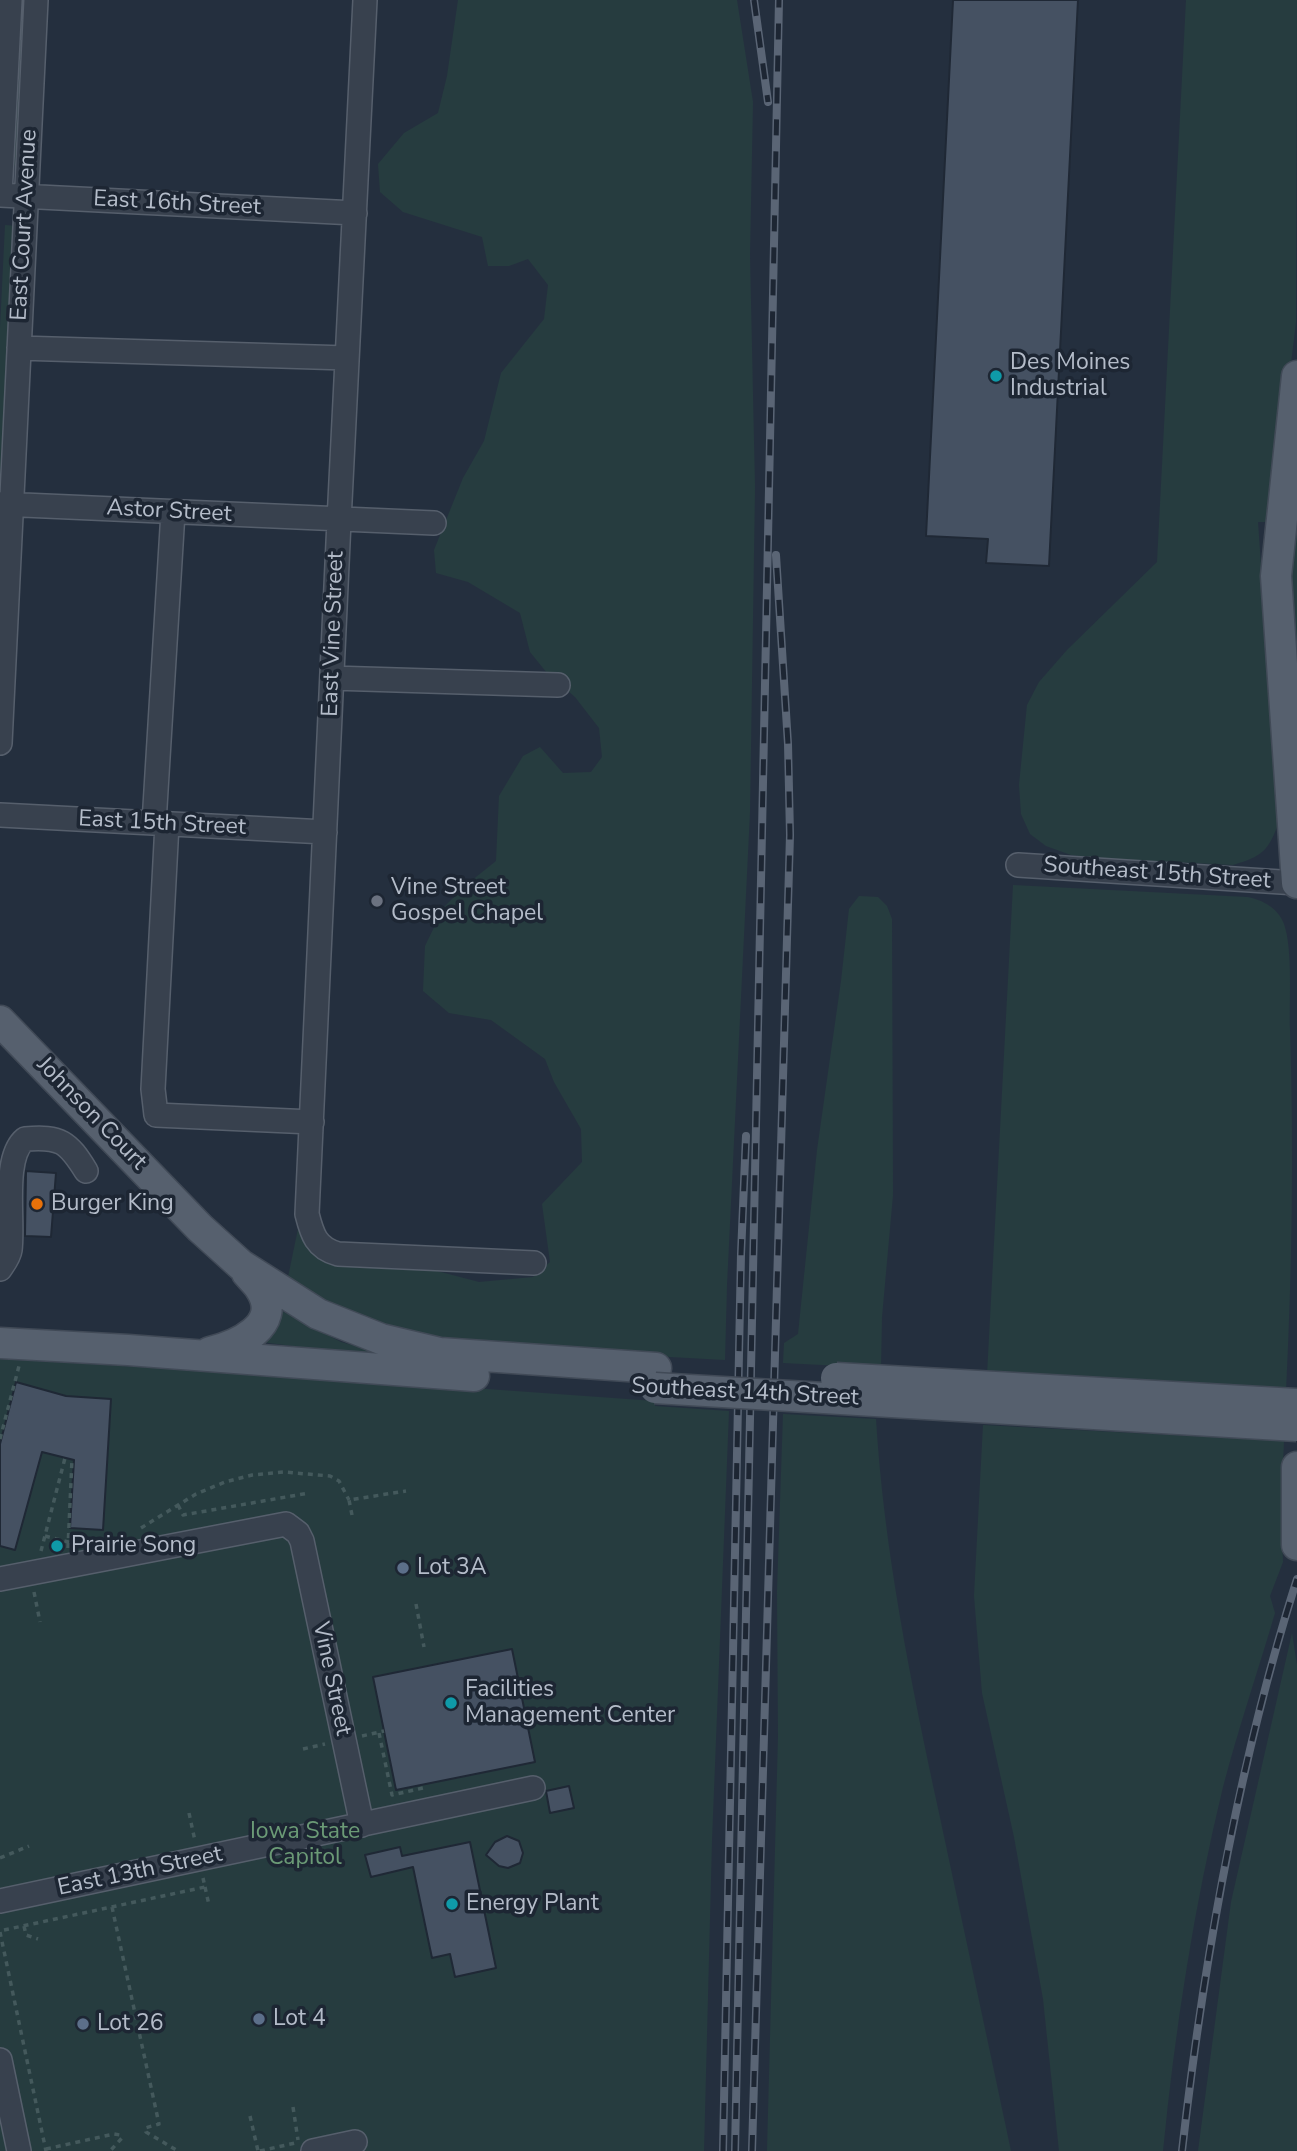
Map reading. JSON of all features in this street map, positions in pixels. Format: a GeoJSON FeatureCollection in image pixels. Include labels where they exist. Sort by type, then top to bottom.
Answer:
{"type":"FeatureCollection","features":[{"type":"Feature","properties":{"kind":"main road"},"geometry":{"type":"LineString","coordinates":[[1297,376],[1276,576],[1297,883]]}},
{"type":"Feature","properties":{"kind":"main road","name":"Johnson Court"},"geometry":{"type":"LineString","coordinates":[[0,1021],[200,1228],[241,1265]]}},
{"type":"Feature","properties":{"kind":"main road"},"geometry":{"type":"LineString","coordinates":[[192,1356],[231,1347],[247,1339],[262,1323],[267,1308],[263,1292],[241,1265]]}},
{"type":"Feature","properties":{"kind":"main road","name":"Southeast 14th Street"},"geometry":{"type":"LineString","coordinates":[[241,1265],[318,1314],[398,1345],[440,1353],[656,1378],[1297,1426]]}},
{"type":"Feature","properties":{"kind":"main road","name":"Southeast 14th Street"},"geometry":{"type":"LineString","coordinates":[[0,1343],[192,1356],[656,1378],[1297,1404]]}},
{"type":"Feature","properties":{"kind":"main road"},"geometry":{"type":"LineString","coordinates":[[1297,1467],[1297,1545]]}},
{"type":"Feature","properties":{"kind":"street","name":"East Court Avenue"},"geometry":{"type":"LineString","coordinates":[[0,195],[4,54],[10,0]]}},
{"type":"Feature","properties":{"kind":"street","name":"East Court Avenue"},"geometry":{"type":"LineString","coordinates":[[0,743],[5,505],[19,348],[36,0]]}},
{"type":"Feature","properties":{"kind":"street","name":"East Vine Street"},"geometry":{"type":"LineString","coordinates":[[366,0],[307,1214],[311,1232],[317,1242],[327,1251],[338,1254],[534,1263]]}},
{"type":"Feature","properties":{"kind":"street","name":"East 16th Street"},"geometry":{"type":"LineString","coordinates":[[0,195],[355,213]]}},
{"type":"Feature","properties":{"kind":"street"},"geometry":{"type":"LineString","coordinates":[[19,348],[347,358]]}},
{"type":"Feature","properties":{"kind":"street","name":"Astor Street"},"geometry":{"type":"LineString","coordinates":[[5,505],[434,523]]}},
{"type":"Feature","properties":{"kind":"street"},"geometry":{"type":"LineString","coordinates":[[173,512],[160,824],[153,1089],[156,1115],[312,1122]]}},
{"type":"Feature","properties":{"kind":"street"},"geometry":{"type":"LineString","coordinates":[[332,678],[558,685]]}},
{"type":"Feature","properties":{"kind":"street","name":"East 15th Street"},"geometry":{"type":"LineString","coordinates":[[0,815],[325,832]]}},
{"type":"Feature","properties":{"kind":"street","name":"Southeast 15th Street"},"geometry":{"type":"LineString","coordinates":[[1018,865],[1297,883]]}},
{"type":"Feature","properties":{"kind":"street"},"geometry":{"type":"LineString","coordinates":[[0,1269],[10,1253],[12,1180],[18,1145],[25,1139],[60,1141],[73,1150],[86,1171]]}},
{"type":"Feature","properties":{"kind":"street","name":"Vine Street"},"geometry":{"type":"LineString","coordinates":[[0,1579],[286,1524],[298,1533],[362,1825]]}},
{"type":"Feature","properties":{"kind":"street","name":"East 13th Street"},"geometry":{"type":"LineString","coordinates":[[1,1911],[362,1825],[533,1788]]}},
{"type":"Feature","properties":{"kind":"street"},"geometry":{"type":"LineString","coordinates":[[0,2060],[19,2151]]}},
{"type":"Feature","properties":{"kind":"street"},"geometry":{"type":"LineString","coordinates":[[306,2147],[355,2142]]}},
{"type":"Feature","properties":{"kind":"path"},"geometry":{"type":"LineString","coordinates":[[0,1439],[19,1366]]}},
{"type":"Feature","properties":{"kind":"path"},"geometry":{"type":"LineString","coordinates":[[38,1560],[65,1458]]}},
{"type":"Feature","properties":{"kind":"path"},"geometry":{"type":"LineString","coordinates":[[68,1554],[72,1459]]}},
{"type":"Feature","properties":{"kind":"path"},"geometry":{"type":"LineString","coordinates":[[141,1528],[196,1494],[225,1482],[252,1475],[284,1472],[330,1476],[339,1481],[349,1500],[352,1515]]}},
{"type":"Feature","properties":{"kind":"path"},"geometry":{"type":"LineString","coordinates":[[349,1500],[406,1491]]}},
{"type":"Feature","properties":{"kind":"path"},"geometry":{"type":"LineString","coordinates":[[178,1505],[183,1515],[309,1493]]}},
{"type":"Feature","properties":{"kind":"path"},"geometry":{"type":"LineString","coordinates":[[45,1536],[81,1545]]}},
{"type":"Feature","properties":{"kind":"path"},"geometry":{"type":"LineString","coordinates":[[34,1590],[40,1622]]}},
{"type":"Feature","properties":{"kind":"path"},"geometry":{"type":"LineString","coordinates":[[416,1604],[424,1647]]}},
{"type":"Feature","properties":{"kind":"path"},"geometry":{"type":"LineString","coordinates":[[359,1737],[381,1732],[392,1795],[423,1788],[427,1812]]}},
{"type":"Feature","properties":{"kind":"path"},"geometry":{"type":"LineString","coordinates":[[303,1749],[334,1742]]}},
{"type":"Feature","properties":{"kind":"path"},"geometry":{"type":"LineString","coordinates":[[188,1813],[195,1842]]}},
{"type":"Feature","properties":{"kind":"path"},"geometry":{"type":"LineString","coordinates":[[0,1858],[29,1846]]}},
{"type":"Feature","properties":{"kind":"path"},"geometry":{"type":"LineString","coordinates":[[209,1905],[203,1877],[214,1875]]}},
{"type":"Feature","properties":{"kind":"path"},"geometry":{"type":"LineString","coordinates":[[1,1931],[205,1887]]}},
{"type":"Feature","properties":{"kind":"path"},"geometry":{"type":"LineString","coordinates":[[112,1907],[159,2124],[145,2128],[146,2132],[153,2139],[178,2151]]}},
{"type":"Feature","properties":{"kind":"path"},"geometry":{"type":"LineString","coordinates":[[1,1911],[1,1931],[46,2150],[114,2134],[120,2135],[121,2138],[110,2151]]}},
{"type":"Feature","properties":{"kind":"path"},"geometry":{"type":"LineString","coordinates":[[24,1926],[26,1935],[38,1939]]}},
{"type":"Feature","properties":{"kind":"path"},"geometry":{"type":"LineString","coordinates":[[292,2107],[306,2147]]}},
{"type":"Feature","properties":{"kind":"path"},"geometry":{"type":"LineString","coordinates":[[250,2116],[258,2151]]}},
{"type":"Feature","properties":{"kind":"green space"},"geometry":{"type":"Polygon","coordinates":[[[17,0],[28,0],[20,166],[8,165],[17,0]]]}},
{"type":"Feature","properties":{"kind":"green space"},"geometry":{"type":"Polygon","coordinates":[[[458,0],[737,0],[753,102],[750,255],[755,488],[750,812],[725,1360],[524,1349],[444,1340],[400,1330],[354,1315],[287,1282],[300,1219],[304,1236],[479,1282],[533,1277],[550,1262],[542,1204],[582,1162],[581,1129],[554,1082],[545,1059],[491,1020],[449,1013],[423,991],[425,946],[444,907],[496,861],[499,796],[523,756],[540,747],[563,773],[591,772],[602,757],[599,728],[575,697],[547,673],[530,652],[520,613],[468,582],[436,573],[434,550],[463,478],[484,441],[501,373],[544,319],[548,285],[528,259],[509,266],[488,266],[482,237],[403,212],[380,192],[378,164],[404,133],[438,113],[447,76],[458,0]]]}},
{"type":"Feature","properties":{"kind":"green space"},"geometry":{"type":"Polygon","coordinates":[[[1186,0],[1297,0],[1296,322],[1282,437],[1276,522],[1258,522],[1279,822],[1263,851],[1251,859],[1233,865],[1093,858],[1071,855],[1046,846],[1030,834],[1021,814],[1019,785],[1027,705],[1039,682],[1067,650],[1157,562],[1186,0]]]}},
{"type":"Feature","properties":{"kind":"green space"},"geometry":{"type":"Polygon","coordinates":[[[5,225],[17,226],[5,475],[0,474],[0,328],[5,225]]]}},
{"type":"Feature","properties":{"kind":"green space"},"geometry":{"type":"Polygon","coordinates":[[[1297,439],[1297,651],[1289,590],[1297,439]]]}},
{"type":"Feature","properties":{"kind":"green space"},"geometry":{"type":"Polygon","coordinates":[[[1013,885],[1247,897],[1269,906],[1281,918],[1287,935],[1290,961],[1292,1120],[1286,1391],[987,1375],[1013,885]]]}},
{"type":"Feature","properties":{"kind":"green space"},"geometry":{"type":"Polygon","coordinates":[[[859,896],[878,897],[887,906],[892,919],[893,1195],[882,1317],[881,1368],[783,1363],[784,1343],[798,1334],[817,1150],[849,909],[859,896]]]}},
{"type":"Feature","properties":{"kind":"green space"},"geometry":{"type":"Polygon","coordinates":[[[274,1307],[341,1342],[381,1353],[380,1357],[261,1342],[274,1307]]]}},
{"type":"Feature","properties":{"kind":"green space","name":"Iowa State Capitol"},"geometry":{"type":"Polygon","coordinates":[[[0,1359],[333,1378],[655,1401],[655,1406],[729,1411],[712,1840],[704,2151],[0,2151],[0,1359]]]}},
{"type":"Feature","properties":{"kind":"green space"},"geometry":{"type":"Polygon","coordinates":[[[783,1414],[876,1419],[885,1518],[909,1666],[1011,2151],[767,2151],[778,1736],[777,1591],[783,1414]]]}},
{"type":"Feature","properties":{"kind":"green space"},"geometry":{"type":"Polygon","coordinates":[[[983,1425],[1284,1441],[1281,1508],[1283,1562],[1270,1596],[1275,1613],[1229,1765],[1203,1877],[1173,2059],[1163,2151],[1059,2151],[1043,1999],[1014,1837],[982,1693],[974,1596],[983,1425]]]}},
{"type":"Feature","properties":{"kind":"green space"},"geometry":{"type":"Polygon","coordinates":[[[1292,1633],[1297,1665],[1297,2151],[1198,2151],[1231,1902],[1292,1633]]]}},
{"type":"Feature","properties":{"kind":"building","name":"Des Moines Industrial"},"geometry":{"type":"Polygon","coordinates":[[[953,0],[1078,0],[1049,566],[986,563],[988,539],[926,536],[953,0]]]}},
{"type":"Feature","properties":{"kind":"building","name":"Burger King"},"geometry":{"type":"Polygon","coordinates":[[[26,1171],[56,1173],[51,1237],[25,1236],[26,1171]]]}},
{"type":"Feature","properties":{"kind":"building"},"geometry":{"type":"Polygon","coordinates":[[[16,1382],[66,1396],[111,1399],[103,1530],[70,1528],[74,1460],[42,1452],[15,1550],[0,1546],[0,1444],[16,1382]]]}},
{"type":"Feature","properties":{"kind":"building","name":"Facilities Management Center"},"geometry":{"type":"Polygon","coordinates":[[[512,1649],[535,1762],[396,1790],[373,1677],[512,1649]]]}},
{"type":"Feature","properties":{"kind":"building"},"geometry":{"type":"Polygon","coordinates":[[[569,1786],[574,1808],[550,1813],[546,1791],[569,1786]]]}},
{"type":"Feature","properties":{"kind":"building"},"geometry":{"type":"Polygon","coordinates":[[[507,1836],[519,1841],[523,1853],[520,1863],[508,1868],[499,1866],[486,1855],[495,1842],[507,1836]]]}},
{"type":"Feature","properties":{"kind":"building","name":"Energy Plant"},"geometry":{"type":"Polygon","coordinates":[[[470,1842],[496,1968],[455,1977],[450,1954],[432,1958],[413,1867],[371,1877],[365,1855],[400,1847],[402,1856],[470,1842]]]}},
{"type":"Feature","properties":{"kind":"railway"},"geometry":{"type":"LineString","coordinates":[[754,0],[768,102]]}},
{"type":"Feature","properties":{"kind":"railway"},"geometry":{"type":"LineString","coordinates":[[735,2151],[779,0]]}},
{"type":"Feature","properties":{"kind":"railway"},"geometry":{"type":"LineString","coordinates":[[752,2151],[790,835],[788,744],[776,555]]}},
{"type":"Feature","properties":{"kind":"railway"},"geometry":{"type":"LineString","coordinates":[[723,2151],[741,1254],[746,1136]]}},
{"type":"Feature","properties":{"kind":"railway"},"geometry":{"type":"LineString","coordinates":[[1182,2151],[1212,1934],[1240,1790],[1257,1719],[1297,1579]]}},
{"type":"Feature","properties":{"kind":"place","name":"Des Moines Industrial"},"geometry":{"type":"Point","coordinates":[996,376]}},
{"type":"Feature","properties":{"kind":"place","name":"Vine Street Gospel Chapel"},"geometry":{"type":"Point","coordinates":[377,901]}},
{"type":"Feature","properties":{"kind":"place","name":"Burger King"},"geometry":{"type":"Point","coordinates":[37,1204]}},
{"type":"Feature","properties":{"kind":"place","name":"Prairie Song"},"geometry":{"type":"Point","coordinates":[57,1546]}},
{"type":"Feature","properties":{"kind":"place","name":"Lot 3A"},"geometry":{"type":"Point","coordinates":[403,1568]}},
{"type":"Feature","properties":{"kind":"place","name":"Facilities Management Center"},"geometry":{"type":"Point","coordinates":[451,1703]}},
{"type":"Feature","properties":{"kind":"place","name":"Energy Plant"},"geometry":{"type":"Point","coordinates":[452,1904]}},
{"type":"Feature","properties":{"kind":"place","name":"Lot 4"},"geometry":{"type":"Point","coordinates":[259,2019]}},
{"type":"Feature","properties":{"kind":"place","name":"Lot 26"},"geometry":{"type":"Point","coordinates":[83,2024]}}]}
